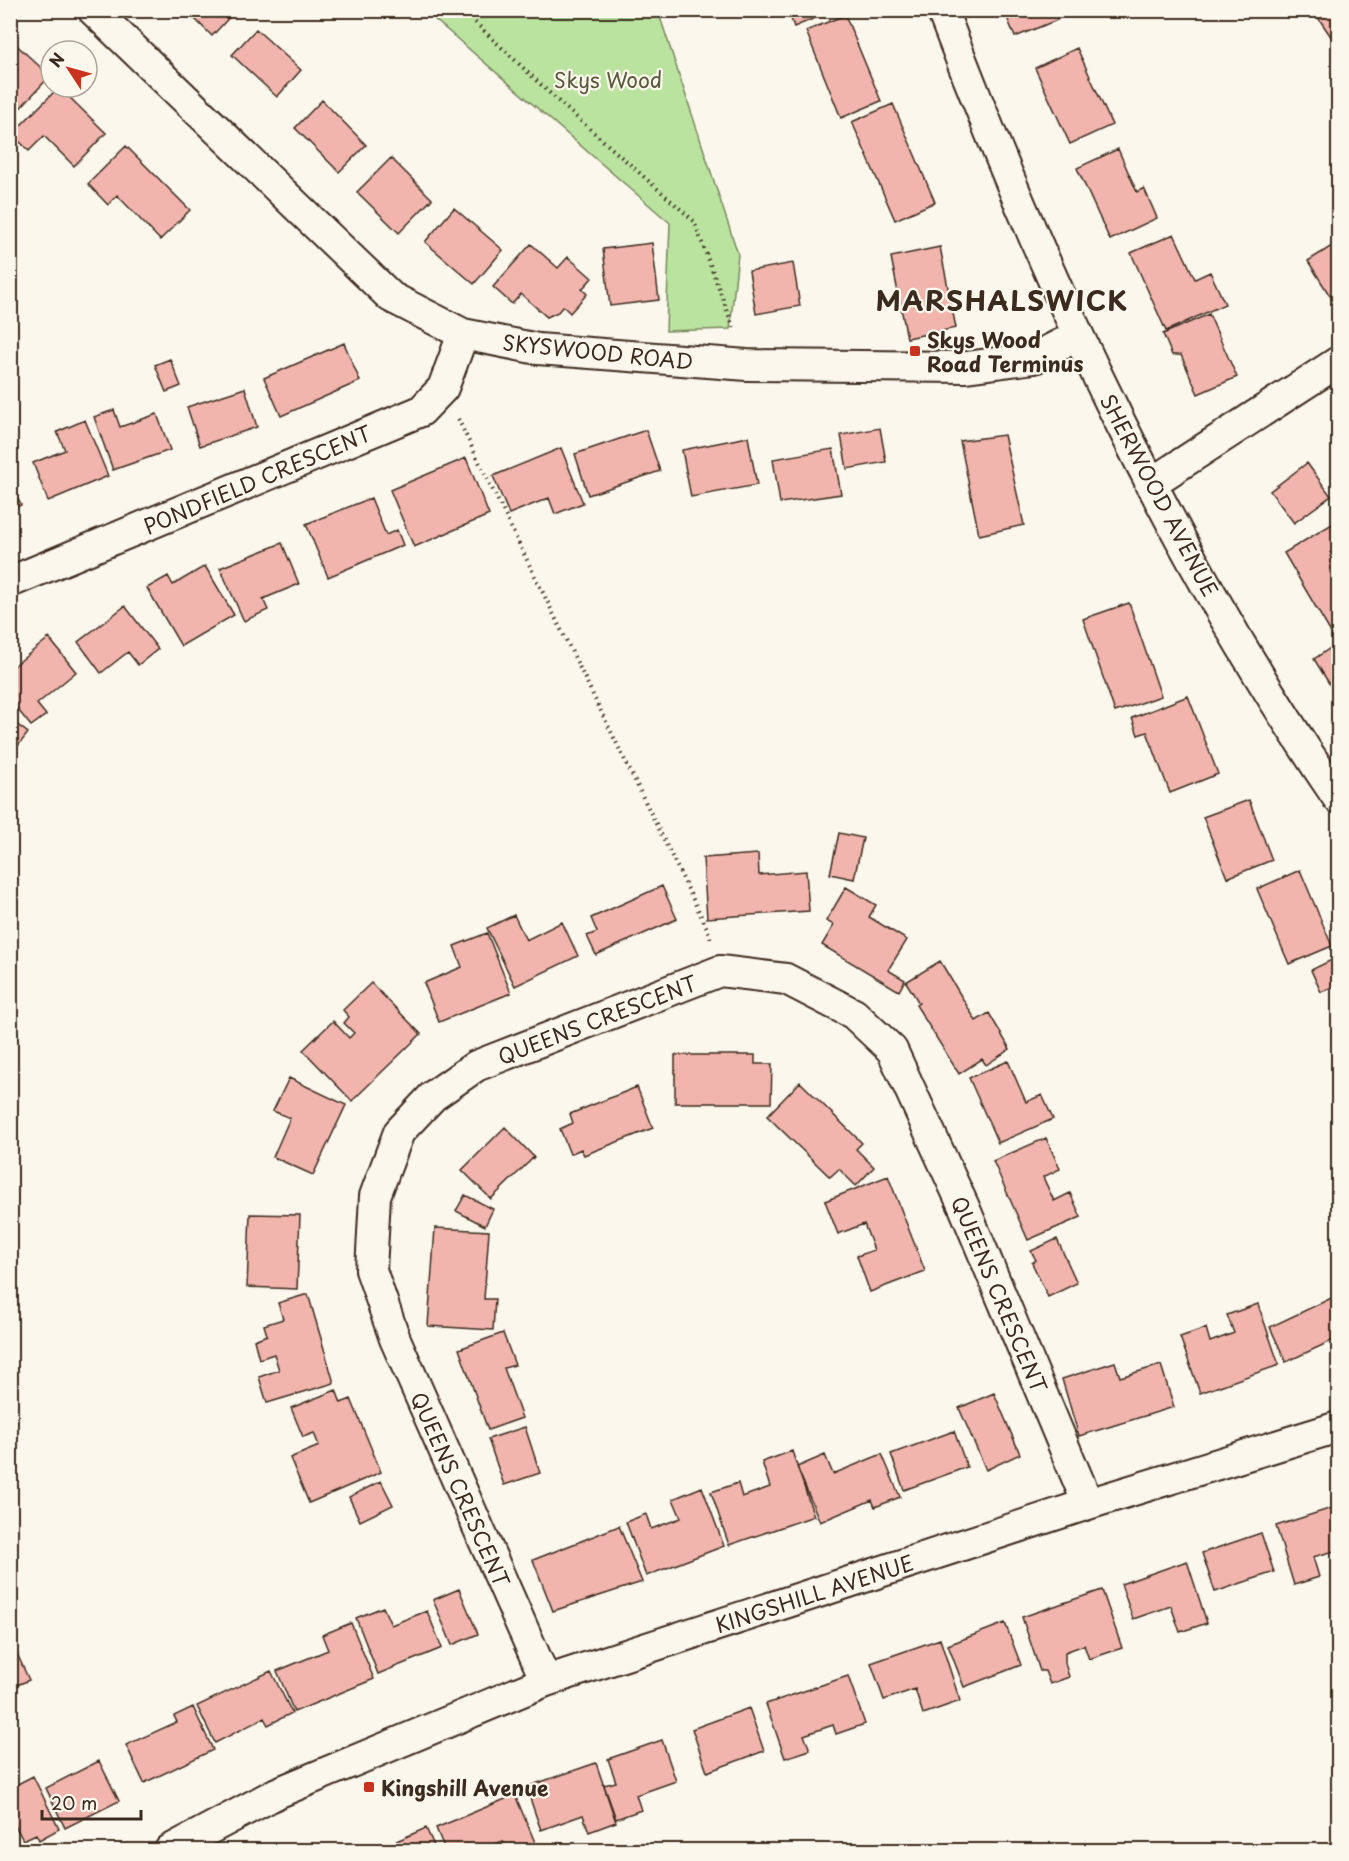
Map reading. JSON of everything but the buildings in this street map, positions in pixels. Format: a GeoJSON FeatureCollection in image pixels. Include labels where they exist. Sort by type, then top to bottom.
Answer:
{"type":"FeatureCollection","features":[{"type":"Feature","properties":{"kind":"street","name":"SKYSWOOD ROAD"},"geometry":{"type":"LineString","coordinates":[[93,10],[391,297],[463,334],[538,349],[747,365],[966,367],[1034,358],[1077,336]]}},
{"type":"Feature","properties":{"kind":"street","name":"SHERWOOD AVENUE"},"geometry":{"type":"LineString","coordinates":[[942,10],[999,158],[1077,336],[1150,484],[1281,714],[1338,798]]}},
{"type":"Feature","properties":{"kind":"street","name":"PONDFIELD CRESCENT"},"geometry":{"type":"LineString","coordinates":[[10,582],[421,411],[443,388],[463,334]]}},
{"type":"Feature","properties":{"kind":"street"},"geometry":{"type":"LineString","coordinates":[[1150,484],[1338,362]]}},
{"type":"Feature","properties":{"kind":"street","name":"QUEENS CRESCENT"},"geometry":{"type":"LineString","coordinates":[[546,1681],[395,1339],[371,1270],[375,1197],[399,1132],[433,1096],[476,1066],[720,971],[786,979],[854,1014],[892,1050],[964,1207],[1088,1504]]}},
{"type":"Feature","properties":{"kind":"street","name":"KINGSHILL AVENUE"},"geometry":{"type":"LineString","coordinates":[[170,1851],[277,1793],[546,1681],[1088,1504],[1338,1426]]}},
{"type":"Feature","properties":{"kind":"path"},"geometry":{"type":"LineString","coordinates":[[462,10],[566,108],[694,221],[747,365]]}},
{"type":"Feature","properties":{"kind":"path"},"geometry":{"type":"LineString","coordinates":[[443,388],[707,928],[720,971]]}},
{"type":"Feature","properties":{"kind":"green space","name":"Skys Wood"},"geometry":{"type":"Polygon","coordinates":[[[425,11],[658,11],[738,254],[730,329],[666,331],[670,223],[425,11]]]}},
{"type":"Feature","properties":{"kind":"place","name":"Skys Wood Road Terminus"},"geometry":{"type":"Point","coordinates":[915,351]}},
{"type":"Feature","properties":{"kind":"place","name":"Kingshill Avenue"},"geometry":{"type":"Point","coordinates":[369,1787]}},
{"type":"Feature","properties":{"kind":"district","name":"MARSHALSWICK"},"geometry":{"type":"Point","coordinates":[1002,299]}}]}
